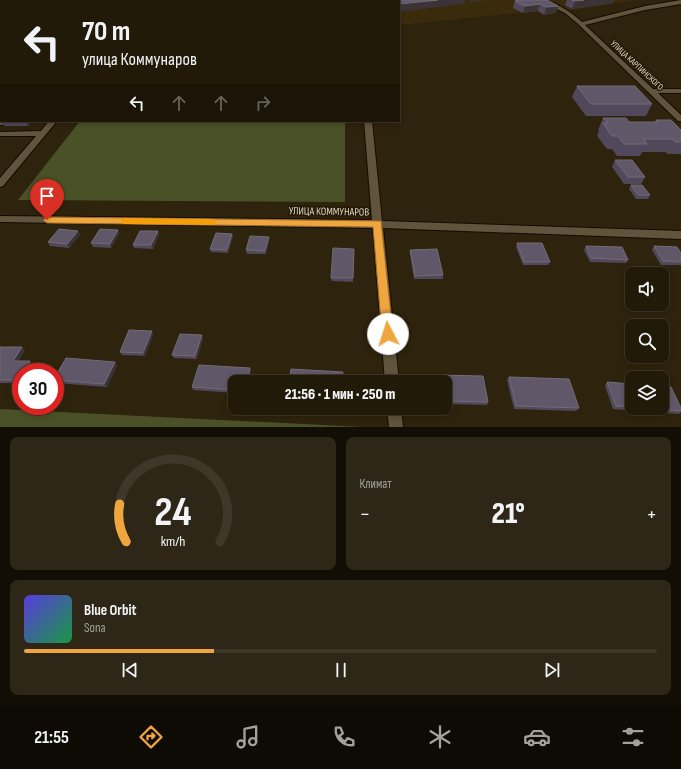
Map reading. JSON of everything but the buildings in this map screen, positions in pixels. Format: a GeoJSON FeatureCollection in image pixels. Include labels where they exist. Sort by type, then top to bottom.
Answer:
{"type":"FeatureCollection","features":[{"type":"Feature","properties":{"kind":"street"},"geometry":{"type":"LineString","coordinates":[[543,1],[553,0]]}},
{"type":"Feature","properties":{"kind":"street","name":"УЛИЦА КАРПИНСКОГО"},"geometry":{"type":"LineString","coordinates":[[543,1],[566,12],[582,24],[680,116]]}},
{"type":"Feature","properties":{"kind":"street"},"geometry":{"type":"LineString","coordinates":[[582,24],[677,1]]}},
{"type":"Feature","properties":{"kind":"street"},"geometry":{"type":"LineString","coordinates":[[652,91],[681,92]]}},
{"type":"Feature","properties":{"kind":"street"},"geometry":{"type":"LineString","coordinates":[[0,184],[53,122]]}},
{"type":"Feature","properties":{"kind":"street"},"geometry":{"type":"LineString","coordinates":[[368,122],[391,375]]}},
{"type":"Feature","properties":{"kind":"street"},"geometry":{"type":"LineString","coordinates":[[0,134],[43,133]]}},
{"type":"Feature","properties":{"kind":"street","name":"УЛИЦА КОММУНАРОВ"},"geometry":{"type":"LineString","coordinates":[[0,219],[377,224],[681,235]]}},
{"type":"Feature","properties":{"kind":"street"},"geometry":{"type":"LineString","coordinates":[[395,415],[396,427]]}},
{"type":"Feature","properties":{"kind":"shaded area"},"geometry":{"type":"Polygon","coordinates":[[[400,0],[637,0],[543,14],[537,11],[400,25],[400,0]]]}},
{"type":"Feature","properties":{"kind":"green space"},"geometry":{"type":"Polygon","coordinates":[[[79,122],[345,122],[345,202],[18,200],[79,122]]]}},
{"type":"Feature","properties":{"kind":"green space"},"geometry":{"type":"Polygon","coordinates":[[[0,409],[12,410],[12,415],[64,415],[64,412],[363,427],[0,427],[0,409]]]}},
{"type":"Feature","properties":{"kind":"slow traffic"},"geometry":{"type":"LineString","coordinates":[[124,221],[213,222]]}},
{"type":"Feature","properties":{"kind":"route"},"geometry":{"type":"LineString","coordinates":[[47,220],[377,224],[388,334]]}}]}
